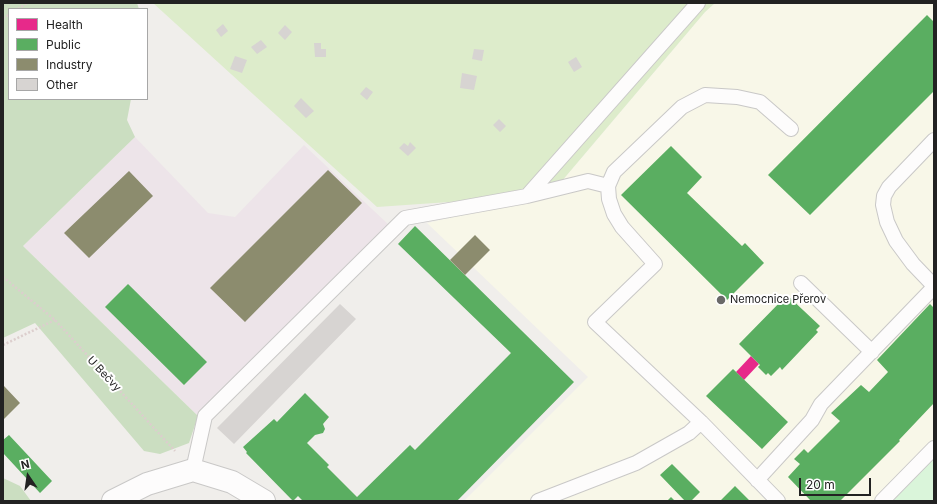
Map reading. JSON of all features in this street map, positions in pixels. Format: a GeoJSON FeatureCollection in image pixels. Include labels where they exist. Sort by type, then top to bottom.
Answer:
{"type":"FeatureCollection","features":[{"type":"Feature","properties":{"kind":"street"},"geometry":{"type":"LineString","coordinates":[[113,501],[147,484],[192,470],[232,482],[264,501]]}},
{"type":"Feature","properties":{"kind":"lane"},"geometry":{"type":"LineString","coordinates":[[527,196],[698,3]]}},
{"type":"Feature","properties":{"kind":"lane"},"geometry":{"type":"LineString","coordinates":[[778,501],[701,422],[595,322],[654,264],[622,227],[608,199],[608,186],[614,172],[682,107],[705,95],[737,97],[760,102],[791,129]]}},
{"type":"Feature","properties":{"kind":"lane"},"geometry":{"type":"LineString","coordinates":[[757,480],[812,420],[821,404],[934,287],[913,264],[896,241],[886,222],[883,205],[884,196],[889,187],[934,140]]}},
{"type":"Feature","properties":{"kind":"lane"},"geometry":{"type":"LineString","coordinates":[[192,470],[205,416],[405,218],[527,196],[588,181],[608,186]]}},
{"type":"Feature","properties":{"kind":"lane"},"geometry":{"type":"LineString","coordinates":[[801,284],[872,352]]}},
{"type":"Feature","properties":{"kind":"lane"},"geometry":{"type":"LineString","coordinates":[[538,501],[636,463],[689,433],[701,422]]}},
{"type":"Feature","properties":{"kind":"lane"},"geometry":{"type":"LineString","coordinates":[[882,501],[934,448]]}},
{"type":"Feature","properties":{"kind":"path","name":"U Bečvy"},"geometry":{"type":"LineString","coordinates":[[3,277],[55,320],[192,470]]}},
{"type":"Feature","properties":{"kind":"path"},"geometry":{"type":"LineString","coordinates":[[3,345],[55,320]]}},
{"type":"Feature","properties":{"kind":"shaded area","name":"Nemocnice Přerov"},"geometry":{"type":"Polygon","coordinates":[[[715,3],[934,3],[934,501],[464,501],[588,377],[427,223],[550,195],[705,12],[715,3]]]}},
{"type":"Feature","properties":{"kind":"shaded area"},"geometry":{"type":"Polygon","coordinates":[[[135,137],[208,213],[235,217],[304,145],[390,226],[198,416],[23,246],[135,137]]]}},
{"type":"Feature","properties":{"kind":"green space"},"geometry":{"type":"Polygon","coordinates":[[[3,3],[137,3],[139,8],[8,8],[8,100],[131,100],[127,120],[135,137],[23,246],[198,416],[189,443],[160,454],[144,451],[35,323],[3,338],[3,3]]]}},
{"type":"Feature","properties":{"kind":"green space"},"geometry":{"type":"Polygon","coordinates":[[[153,3],[715,3],[705,12],[550,195],[377,207],[153,3]]]}},
{"type":"Feature","properties":{"kind":"green space"},"geometry":{"type":"Polygon","coordinates":[[[934,457],[934,501],[889,501],[934,457]]]}},
{"type":"Feature","properties":{"kind":"green space"},"geometry":{"type":"Polygon","coordinates":[[[3,478],[20,486],[31,501],[3,501],[3,478]]]}},
{"type":"Feature","properties":{"kind":"building: Health"},"geometry":{"type":"Polygon","coordinates":[[[751,356],[759,364],[744,380],[736,372],[751,356]]]}},
{"type":"Feature","properties":{"kind":"building: Public"},"geometry":{"type":"Polygon","coordinates":[[[927,15],[934,22],[934,91],[810,215],[768,175],[927,15]]]}},
{"type":"Feature","properties":{"kind":"building: Public"},"geometry":{"type":"Polygon","coordinates":[[[671,146],[702,177],[687,193],[742,246],[745,243],[764,263],[727,300],[621,195],[671,146]]]}},
{"type":"Feature","properties":{"kind":"building: Public"},"geometry":{"type":"Polygon","coordinates":[[[415,226],[574,382],[457,501],[303,501],[298,496],[293,501],[246,453],[247,452],[243,447],[274,419],[277,422],[305,393],[329,417],[323,424],[325,429],[323,433],[315,435],[307,443],[329,465],[327,467],[357,497],[410,445],[415,450],[511,353],[398,244],[415,226]]]}},
{"type":"Feature","properties":{"kind":"building: Public"},"geometry":{"type":"Polygon","coordinates":[[[128,284],[207,362],[184,385],[105,307],[128,284]]]}},
{"type":"Feature","properties":{"kind":"building: Public"},"geometry":{"type":"Polygon","coordinates":[[[787,295],[820,326],[816,330],[818,332],[782,370],[780,367],[771,376],[768,373],[766,375],[758,367],[760,365],[739,344],[787,295]]]}},
{"type":"Feature","properties":{"kind":"building: Public"},"geometry":{"type":"Polygon","coordinates":[[[930,304],[934,308],[934,403],[899,440],[900,441],[840,501],[811,501],[788,477],[800,464],[794,459],[804,449],[808,453],[840,421],[831,413],[861,385],[869,392],[888,372],[877,360],[930,304]]]}},
{"type":"Feature","properties":{"kind":"building: Public"},"geometry":{"type":"Polygon","coordinates":[[[733,369],[788,422],[762,449],[706,396],[733,369]]]}},
{"type":"Feature","properties":{"kind":"building: Public"},"geometry":{"type":"Polygon","coordinates":[[[9,435],[52,481],[40,493],[3,453],[3,440],[9,435]]]}},
{"type":"Feature","properties":{"kind":"building: Public"},"geometry":{"type":"Polygon","coordinates":[[[672,464],[700,492],[691,501],[685,501],[660,475],[672,464]]]}},
{"type":"Feature","properties":{"kind":"building: Public"},"geometry":{"type":"Polygon","coordinates":[[[735,486],[750,501],[720,501],[735,486]]]}},
{"type":"Feature","properties":{"kind":"building: Public"},"geometry":{"type":"Polygon","coordinates":[[[671,497],[675,501],[667,501],[671,497]]]}},
{"type":"Feature","properties":{"kind":"building: Industry"},"geometry":{"type":"Polygon","coordinates":[[[328,170],[362,203],[245,322],[210,288],[328,170]]]}},
{"type":"Feature","properties":{"kind":"building: Industry"},"geometry":{"type":"Polygon","coordinates":[[[129,171],[153,196],[89,258],[64,233],[129,171]]]}},
{"type":"Feature","properties":{"kind":"building: Industry"},"geometry":{"type":"Polygon","coordinates":[[[475,235],[490,250],[465,275],[450,260],[475,235]]]}},
{"type":"Feature","properties":{"kind":"building: Industry"},"geometry":{"type":"Polygon","coordinates":[[[4,386],[20,403],[3,420],[3,387],[4,386]]]}},
{"type":"Feature","properties":{"kind":"building: Other"},"geometry":{"type":"Polygon","coordinates":[[[223,24],[228,31],[221,37],[216,30],[223,24]]]}},
{"type":"Feature","properties":{"kind":"building: Other"},"geometry":{"type":"Polygon","coordinates":[[[285,25],[292,32],[285,40],[278,33],[285,25]]]}},
{"type":"Feature","properties":{"kind":"building: Other"},"geometry":{"type":"Polygon","coordinates":[[[261,40],[267,47],[257,54],[251,47],[261,40]]]}},
{"type":"Feature","properties":{"kind":"building: Other"},"geometry":{"type":"Polygon","coordinates":[[[314,43],[321,43],[321,49],[326,49],[326,57],[315,57],[314,43]]]}},
{"type":"Feature","properties":{"kind":"building: Other"},"geometry":{"type":"Polygon","coordinates":[[[474,49],[484,50],[482,61],[472,59],[474,49]]]}},
{"type":"Feature","properties":{"kind":"building: Other"},"geometry":{"type":"Polygon","coordinates":[[[235,56],[247,60],[242,73],[230,69],[235,56]]]}},
{"type":"Feature","properties":{"kind":"building: Other"},"geometry":{"type":"Polygon","coordinates":[[[576,57],[582,67],[574,72],[568,62],[576,57]]]}},
{"type":"Feature","properties":{"kind":"building: Other"},"geometry":{"type":"Polygon","coordinates":[[[462,73],[477,76],[474,90],[460,88],[462,73]]]}},
{"type":"Feature","properties":{"kind":"building: Other"},"geometry":{"type":"Polygon","coordinates":[[[366,87],[373,92],[367,100],[360,94],[366,87]]]}},
{"type":"Feature","properties":{"kind":"building: Other"},"geometry":{"type":"Polygon","coordinates":[[[301,98],[314,111],[306,118],[294,106],[301,98]]]}},
{"type":"Feature","properties":{"kind":"building: Other"},"geometry":{"type":"Polygon","coordinates":[[[499,119],[506,126],[500,132],[493,125],[499,119]]]}},
{"type":"Feature","properties":{"kind":"building: Other"},"geometry":{"type":"Polygon","coordinates":[[[410,142],[416,148],[408,156],[399,148],[404,143],[408,146],[410,142]]]}},
{"type":"Feature","properties":{"kind":"building: Other"},"geometry":{"type":"Polygon","coordinates":[[[340,304],[356,319],[234,444],[217,428],[340,304]]]}},
{"type":"Feature","properties":{"kind":"place","name":"Nemocnice Přerov"},"geometry":{"type":"Point","coordinates":[721,300]}}]}
